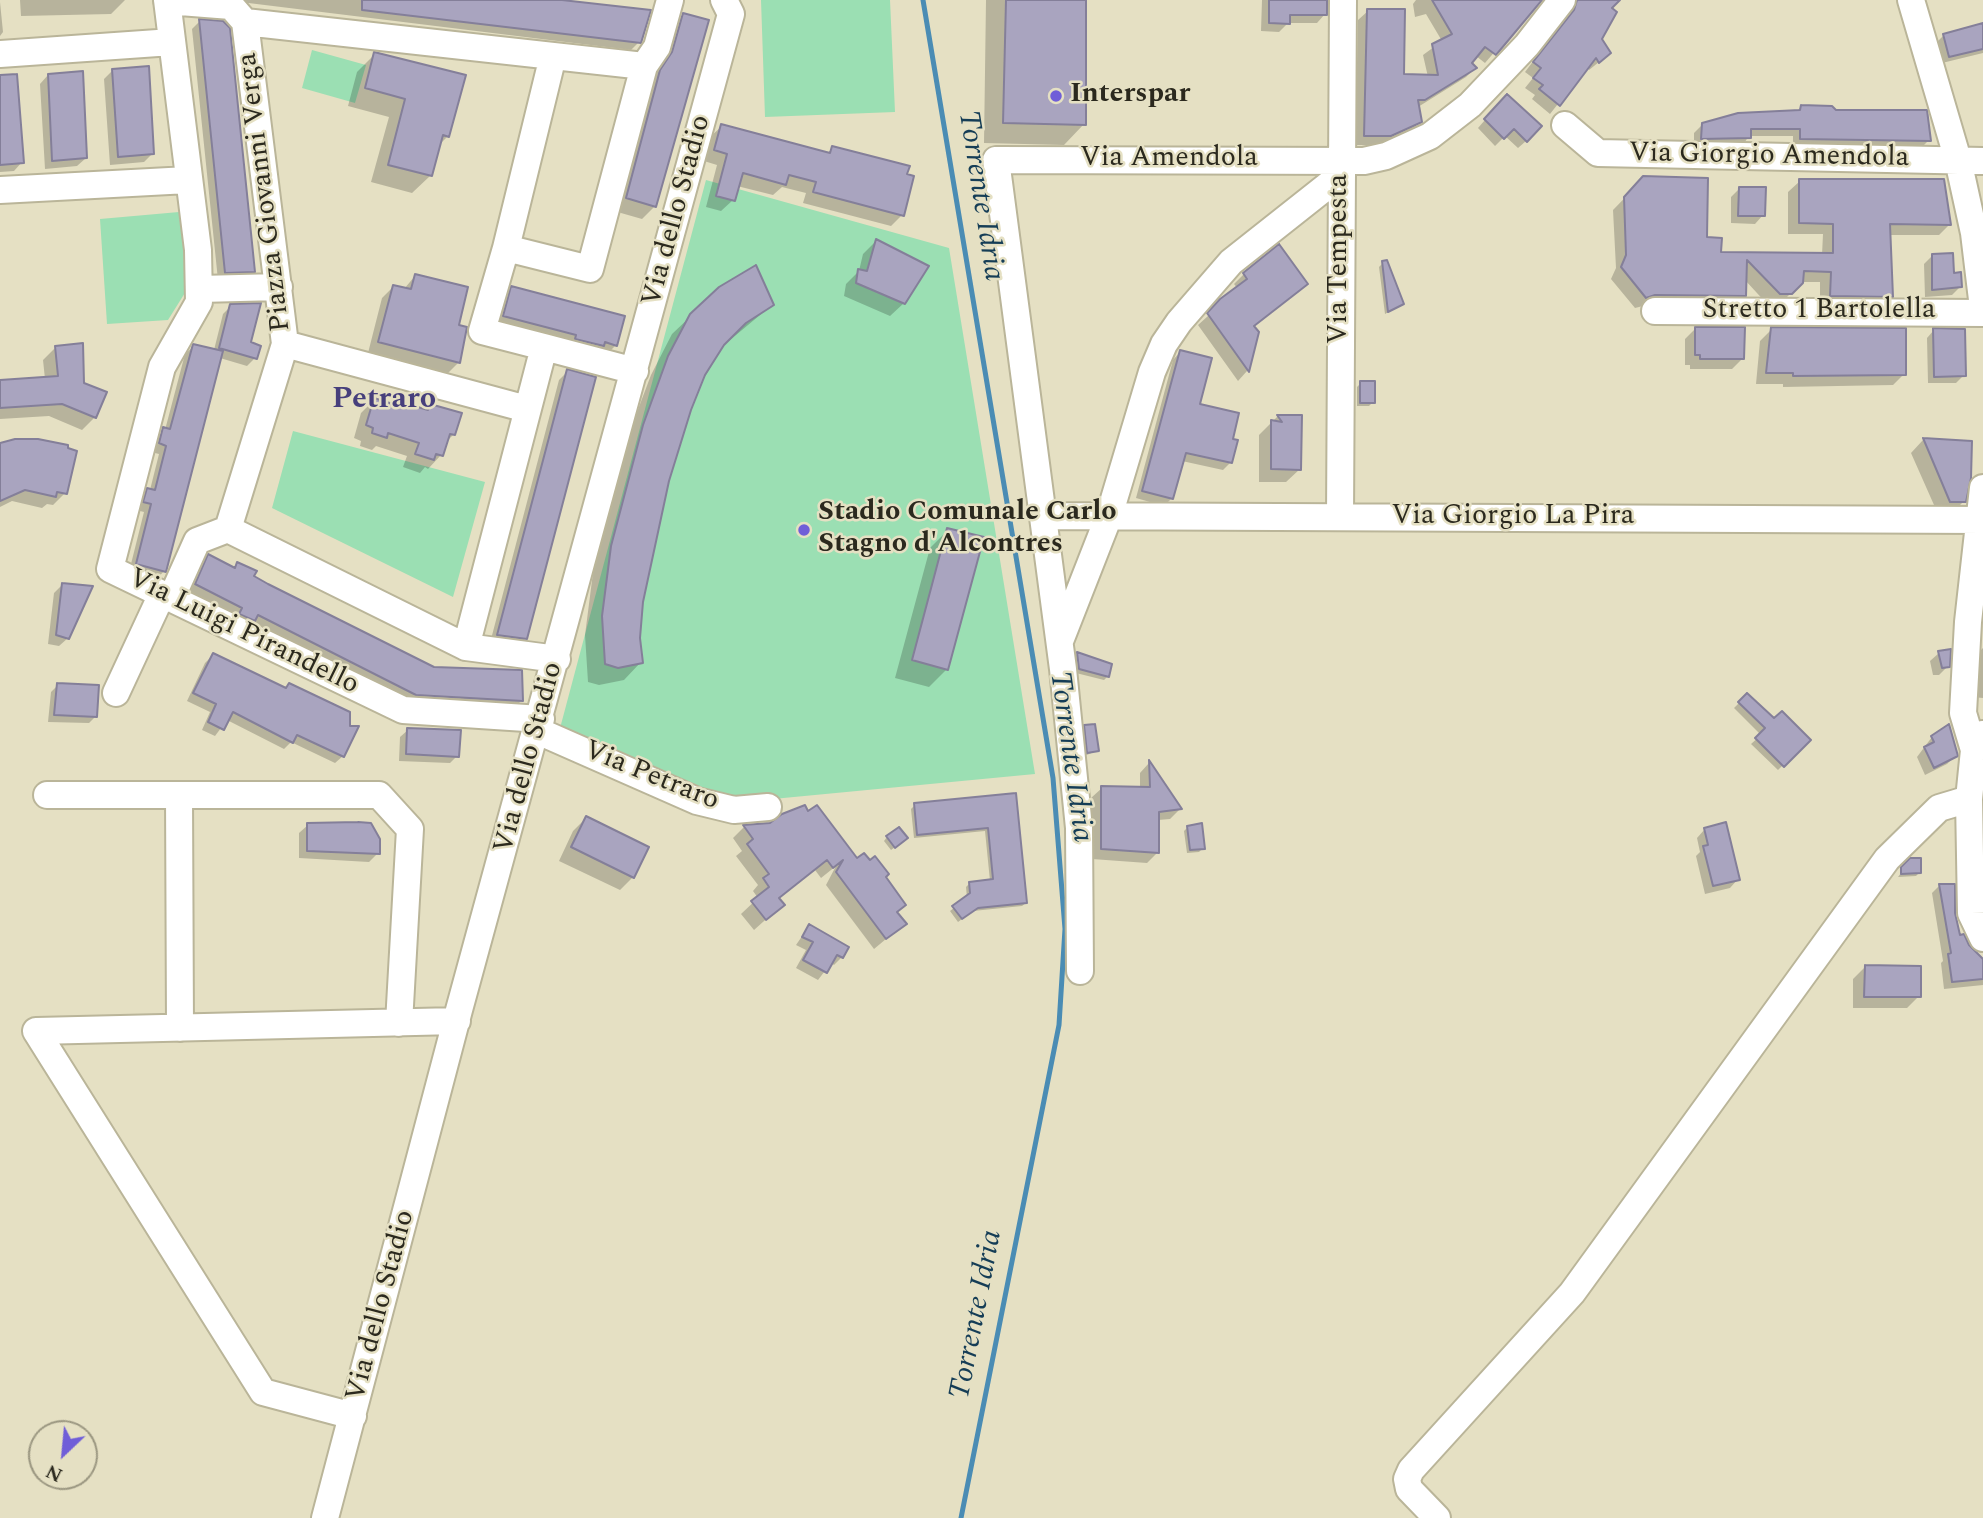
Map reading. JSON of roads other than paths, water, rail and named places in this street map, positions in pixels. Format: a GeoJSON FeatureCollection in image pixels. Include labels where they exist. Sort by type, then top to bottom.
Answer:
{"type":"FeatureCollection","features":[{"type":"Feature","properties":{"kind":"street"},"geometry":{"type":"LineString","coordinates":[[167,0],[231,6],[245,22]]}},
{"type":"Feature","properties":{"kind":"street","name":"Via Luigi Pirandello"},"geometry":{"type":"LineString","coordinates":[[167,0],[200,289],[195,312],[162,367],[110,569],[403,710],[539,725]]}},
{"type":"Feature","properties":{"kind":"street"},"geometry":{"type":"LineString","coordinates":[[506,248],[590,269],[644,66],[657,47],[670,0]]}},
{"type":"Feature","properties":{"kind":"street","name":"Via dello Stadio"},"geometry":{"type":"LineString","coordinates":[[325,1518],[458,1016],[731,13],[724,0]]}},
{"type":"Feature","properties":{"kind":"street","name":"Via Tempesta"},"geometry":{"type":"LineString","coordinates":[[1340,517],[1343,0]]}},
{"type":"Feature","properties":{"kind":"street","name":"Via Amendola"},"geometry":{"type":"LineString","coordinates":[[1043,516],[996,160],[1342,168],[1385,156],[1410,147],[1439,130],[1502,72],[1562,0]]}},
{"type":"Feature","properties":{"kind":"street"},"geometry":{"type":"LineString","coordinates":[[1911,0],[1970,161],[1974,233],[1983,308]]}},
{"type":"Feature","properties":{"kind":"street","name":"Piazza Giovanni Verga"},"geometry":{"type":"LineString","coordinates":[[228,529],[285,344],[245,22],[644,66]]}},
{"type":"Feature","properties":{"kind":"street"},"geometry":{"type":"LineString","coordinates":[[0,54],[172,42]]}},
{"type":"Feature","properties":{"kind":"street"},"geometry":{"type":"LineString","coordinates":[[553,55],[506,248],[482,331],[635,371]]}},
{"type":"Feature","properties":{"kind":"street","name":"Via Giorgio Amendola"},"geometry":{"type":"LineString","coordinates":[[1565,124],[1598,153],[1970,161]]}},
{"type":"Feature","properties":{"kind":"street"},"geometry":{"type":"LineString","coordinates":[[1060,643],[1109,516],[1152,372],[1179,322],[1231,262],[1342,168]]}},
{"type":"Feature","properties":{"kind":"street"},"geometry":{"type":"LineString","coordinates":[[0,190],[188,180]]}},
{"type":"Feature","properties":{"kind":"street"},"geometry":{"type":"LineString","coordinates":[[200,289],[279,287]]}},
{"type":"Feature","properties":{"kind":"street","name":"Stretto 1 Bartolella"},"geometry":{"type":"LineString","coordinates":[[1655,311],[1983,313]]}},
{"type":"Feature","properties":{"kind":"street"},"geometry":{"type":"LineString","coordinates":[[285,344],[527,409]]}},
{"type":"Feature","properties":{"kind":"street"},"geometry":{"type":"LineString","coordinates":[[466,647],[544,347]]}},
{"type":"Feature","properties":{"kind":"street"},"geometry":{"type":"LineString","coordinates":[[1983,488],[1982,520],[1968,622],[1963,713],[1978,752],[1969,799],[1977,831],[1971,913],[1983,938]]}},
{"type":"Feature","properties":{"kind":"street"},"geometry":{"type":"LineString","coordinates":[[1043,516],[1060,643],[1079,828],[1080,971]]}},
{"type":"Feature","properties":{"kind":"street","name":"Via Giorgio La Pira"},"geometry":{"type":"LineString","coordinates":[[1043,516],[1982,520]]}},
{"type":"Feature","properties":{"kind":"street"},"geometry":{"type":"LineString","coordinates":[[116,692],[197,541],[228,529],[466,647],[557,659]]}},
{"type":"Feature","properties":{"kind":"street","name":"Via Petraro"},"geometry":{"type":"LineString","coordinates":[[539,725],[697,801],[734,810],[768,807]]}},
{"type":"Feature","properties":{"kind":"street"},"geometry":{"type":"LineString","coordinates":[[47,795],[379,795],[410,829],[399,1023]]}},
{"type":"Feature","properties":{"kind":"street"},"geometry":{"type":"LineString","coordinates":[[179,795],[180,1028]]}},
{"type":"Feature","properties":{"kind":"street"},"geometry":{"type":"LineString","coordinates":[[1437,1518],[1409,1489],[1407,1479],[1411,1470],[1572,1293],[1887,859],[1939,808],[1969,799]]}},
{"type":"Feature","properties":{"kind":"street"},"geometry":{"type":"LineString","coordinates":[[353,1416],[263,1392],[36,1031],[399,1023],[458,1016]]}},
{"type":"Feature","properties":{"kind":"waterway","name":"Torrente Idria"},"geometry":{"type":"LineString","coordinates":[[923,0],[1053,778],[1065,929],[1059,1025],[961,1518]]}},
{"type":"Feature","properties":{"kind":"place","name":"Interspar"},"geometry":{"type":"Point","coordinates":[1056,96]}},
{"type":"Feature","properties":{"kind":"place","name":"Stadio Comunale Carlo Stagno d'Alcontres"},"geometry":{"type":"Point","coordinates":[804,530]}},
{"type":"Feature","properties":{"kind":"district","name":"Petraro"},"geometry":{"type":"Point","coordinates":[384,401]}}]}
